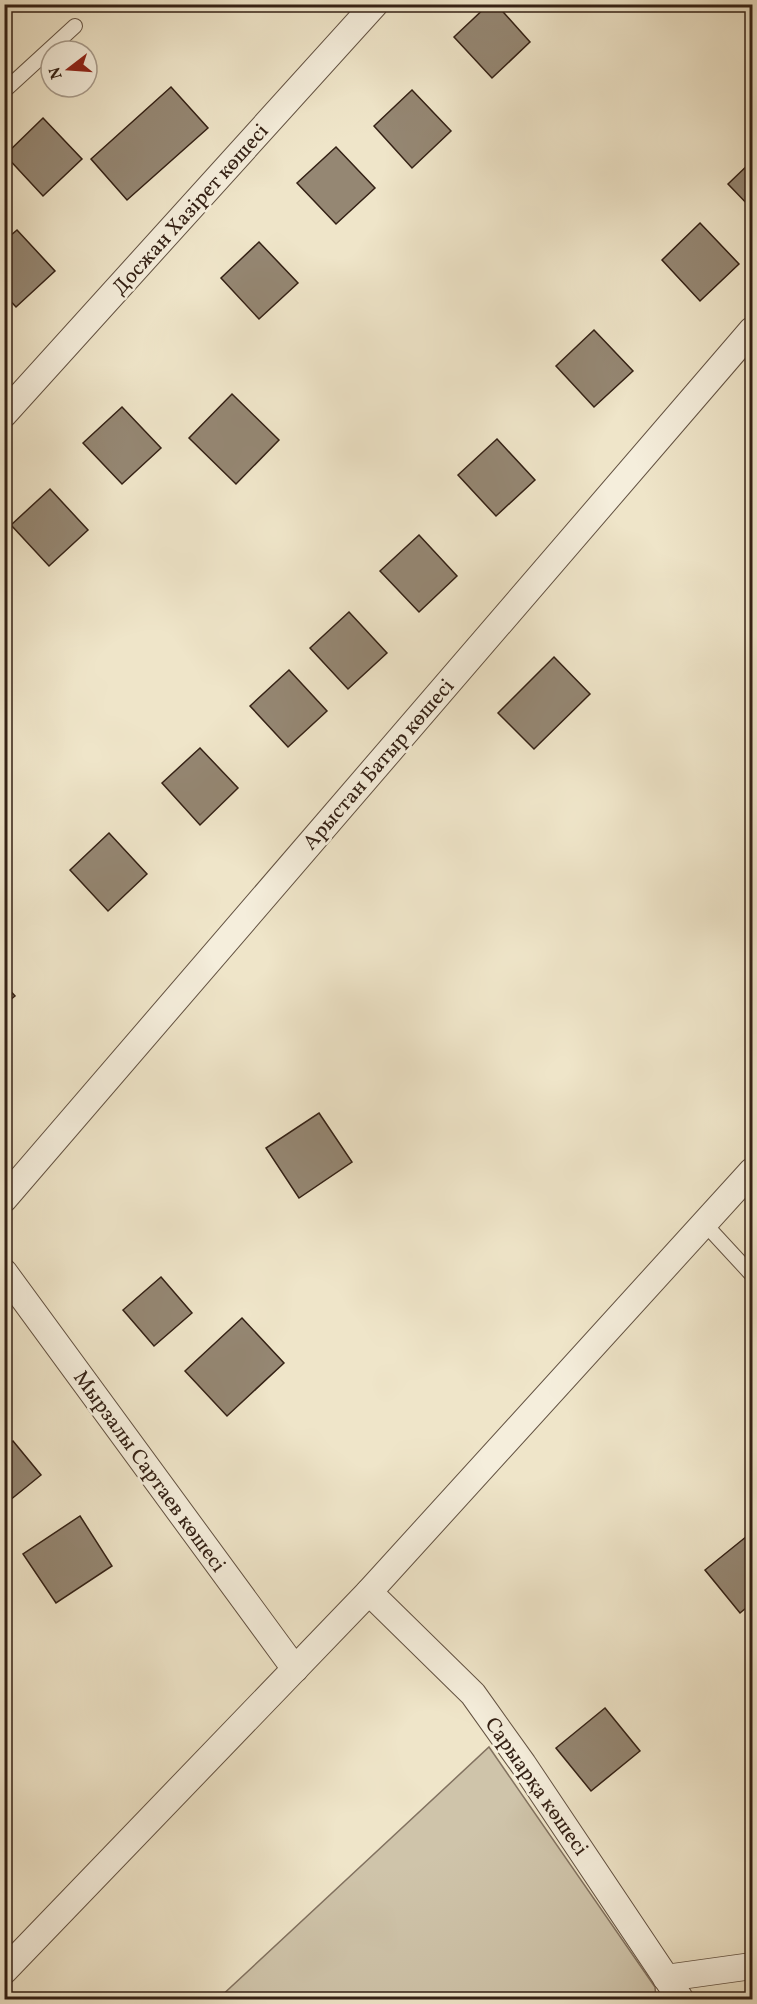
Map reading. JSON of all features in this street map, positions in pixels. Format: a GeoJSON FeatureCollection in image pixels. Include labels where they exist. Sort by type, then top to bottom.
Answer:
{"type":"FeatureCollection","features":[{"type":"Feature","properties":{"kind":"street","name":"Досжан Хазірет көшесі"},"geometry":{"type":"LineString","coordinates":[[4,414],[375,4]]}},
{"type":"Feature","properties":{"kind":"street","name":"Арыстан Батыр көшесі"},"geometry":{"type":"LineString","coordinates":[[4,1199],[753,330]]}},
{"type":"Feature","properties":{"kind":"street"},"geometry":{"type":"LineString","coordinates":[[4,1971],[369,1592],[753,1171]]}},
{"type":"Feature","properties":{"kind":"street","name":"Мырзалы Сартаев көшесі"},"geometry":{"type":"LineString","coordinates":[[4,1272],[295,1669]]}},
{"type":"Feature","properties":{"kind":"street","name":"Сарыарқа көшесі"},"geometry":{"type":"LineString","coordinates":[[369,1592],[472,1694],[524,1764],[681,2000]]}},
{"type":"Feature","properties":{"kind":"street"},"geometry":{"type":"LineString","coordinates":[[666,1978],[753,1966]]}},
{"type":"Feature","properties":{"kind":"lane"},"geometry":{"type":"LineString","coordinates":[[4,92],[75,26]]}},
{"type":"Feature","properties":{"kind":"lane"},"geometry":{"type":"LineString","coordinates":[[704,1223],[753,1275]]}},
{"type":"Feature","properties":{"kind":"shaded area"},"geometry":{"type":"Polygon","coordinates":[[[489,1747],[655,1987],[656,1999],[218,1999],[489,1747]]]}},
{"type":"Feature","properties":{"kind":"building"},"geometry":{"type":"Polygon","coordinates":[[[489,4],[496,4],[530,42],[492,78],[454,37],[489,4]]]}},
{"type":"Feature","properties":{"kind":"building"},"geometry":{"type":"Polygon","coordinates":[[[171,87],[208,128],[127,200],[91,159],[171,87]]]}},
{"type":"Feature","properties":{"kind":"building"},"geometry":{"type":"Polygon","coordinates":[[[412,90],[451,131],[412,168],[374,126],[412,90]]]}},
{"type":"Feature","properties":{"kind":"building"},"geometry":{"type":"Polygon","coordinates":[[[43,118],[82,159],[43,196],[5,155],[43,118]]]}},
{"type":"Feature","properties":{"kind":"building"},"geometry":{"type":"Polygon","coordinates":[[[336,147],[375,188],[336,224],[297,183],[336,147]]]}},
{"type":"Feature","properties":{"kind":"building"},"geometry":{"type":"Polygon","coordinates":[[[752,161],[752,209],[728,184],[752,161]]]}},
{"type":"Feature","properties":{"kind":"building"},"geometry":{"type":"Polygon","coordinates":[[[700,223],[739,264],[700,301],[662,260],[700,223]]]}},
{"type":"Feature","properties":{"kind":"building"},"geometry":{"type":"Polygon","coordinates":[[[17,230],[55,271],[16,307],[4,294],[4,241],[17,230]]]}},
{"type":"Feature","properties":{"kind":"building"},"geometry":{"type":"Polygon","coordinates":[[[259,242],[298,283],[259,319],[221,278],[259,242]]]}},
{"type":"Feature","properties":{"kind":"building"},"geometry":{"type":"Polygon","coordinates":[[[594,330],[633,371],[594,407],[556,366],[594,330]]]}},
{"type":"Feature","properties":{"kind":"building"},"geometry":{"type":"Polygon","coordinates":[[[232,394],[279,440],[236,484],[189,438],[232,394]]]}},
{"type":"Feature","properties":{"kind":"building"},"geometry":{"type":"Polygon","coordinates":[[[122,407],[161,448],[122,484],[83,443],[122,407]]]}},
{"type":"Feature","properties":{"kind":"building"},"geometry":{"type":"Polygon","coordinates":[[[497,439],[535,480],[496,516],[458,475],[497,439]]]}},
{"type":"Feature","properties":{"kind":"building"},"geometry":{"type":"Polygon","coordinates":[[[50,489],[88,530],[49,566],[11,525],[50,489]]]}},
{"type":"Feature","properties":{"kind":"building"},"geometry":{"type":"Polygon","coordinates":[[[419,535],[457,576],[419,612],[380,571],[419,535]]]}},
{"type":"Feature","properties":{"kind":"building"},"geometry":{"type":"Polygon","coordinates":[[[349,612],[387,653],[348,689],[310,648],[349,612]]]}},
{"type":"Feature","properties":{"kind":"building"},"geometry":{"type":"Polygon","coordinates":[[[554,657],[590,694],[534,749],[498,713],[554,657]]]}},
{"type":"Feature","properties":{"kind":"building"},"geometry":{"type":"Polygon","coordinates":[[[289,670],[327,711],[288,747],[250,706],[289,670]]]}},
{"type":"Feature","properties":{"kind":"building"},"geometry":{"type":"Polygon","coordinates":[[[200,748],[238,788],[200,825],[162,783],[200,748]]]}},
{"type":"Feature","properties":{"kind":"building"},"geometry":{"type":"Polygon","coordinates":[[[109,833],[147,874],[108,911],[70,870],[109,833]]]}},
{"type":"Feature","properties":{"kind":"building"},"geometry":{"type":"Polygon","coordinates":[[[4,984],[15,996],[4,1005],[4,984]]]}},
{"type":"Feature","properties":{"kind":"building"},"geometry":{"type":"Polygon","coordinates":[[[319,1113],[352,1162],[299,1198],[266,1148],[319,1113]]]}},
{"type":"Feature","properties":{"kind":"building"},"geometry":{"type":"Polygon","coordinates":[[[161,1277],[192,1313],[154,1346],[123,1310],[161,1277]]]}},
{"type":"Feature","properties":{"kind":"building"},"geometry":{"type":"Polygon","coordinates":[[[242,1318],[284,1363],[227,1416],[185,1371],[242,1318]]]}},
{"type":"Feature","properties":{"kind":"building"},"geometry":{"type":"Polygon","coordinates":[[[13,1441],[41,1475],[4,1505],[4,1448],[13,1441]]]}},
{"type":"Feature","properties":{"kind":"building"},"geometry":{"type":"Polygon","coordinates":[[[80,1516],[112,1566],[56,1603],[23,1554],[80,1516]]]}},
{"type":"Feature","properties":{"kind":"building"},"geometry":{"type":"Polygon","coordinates":[[[752,1532],[752,1603],[740,1613],[705,1570],[752,1532]]]}},
{"type":"Feature","properties":{"kind":"building"},"geometry":{"type":"Polygon","coordinates":[[[605,1708],[640,1751],[591,1791],[556,1748],[605,1708]]]}}]}
